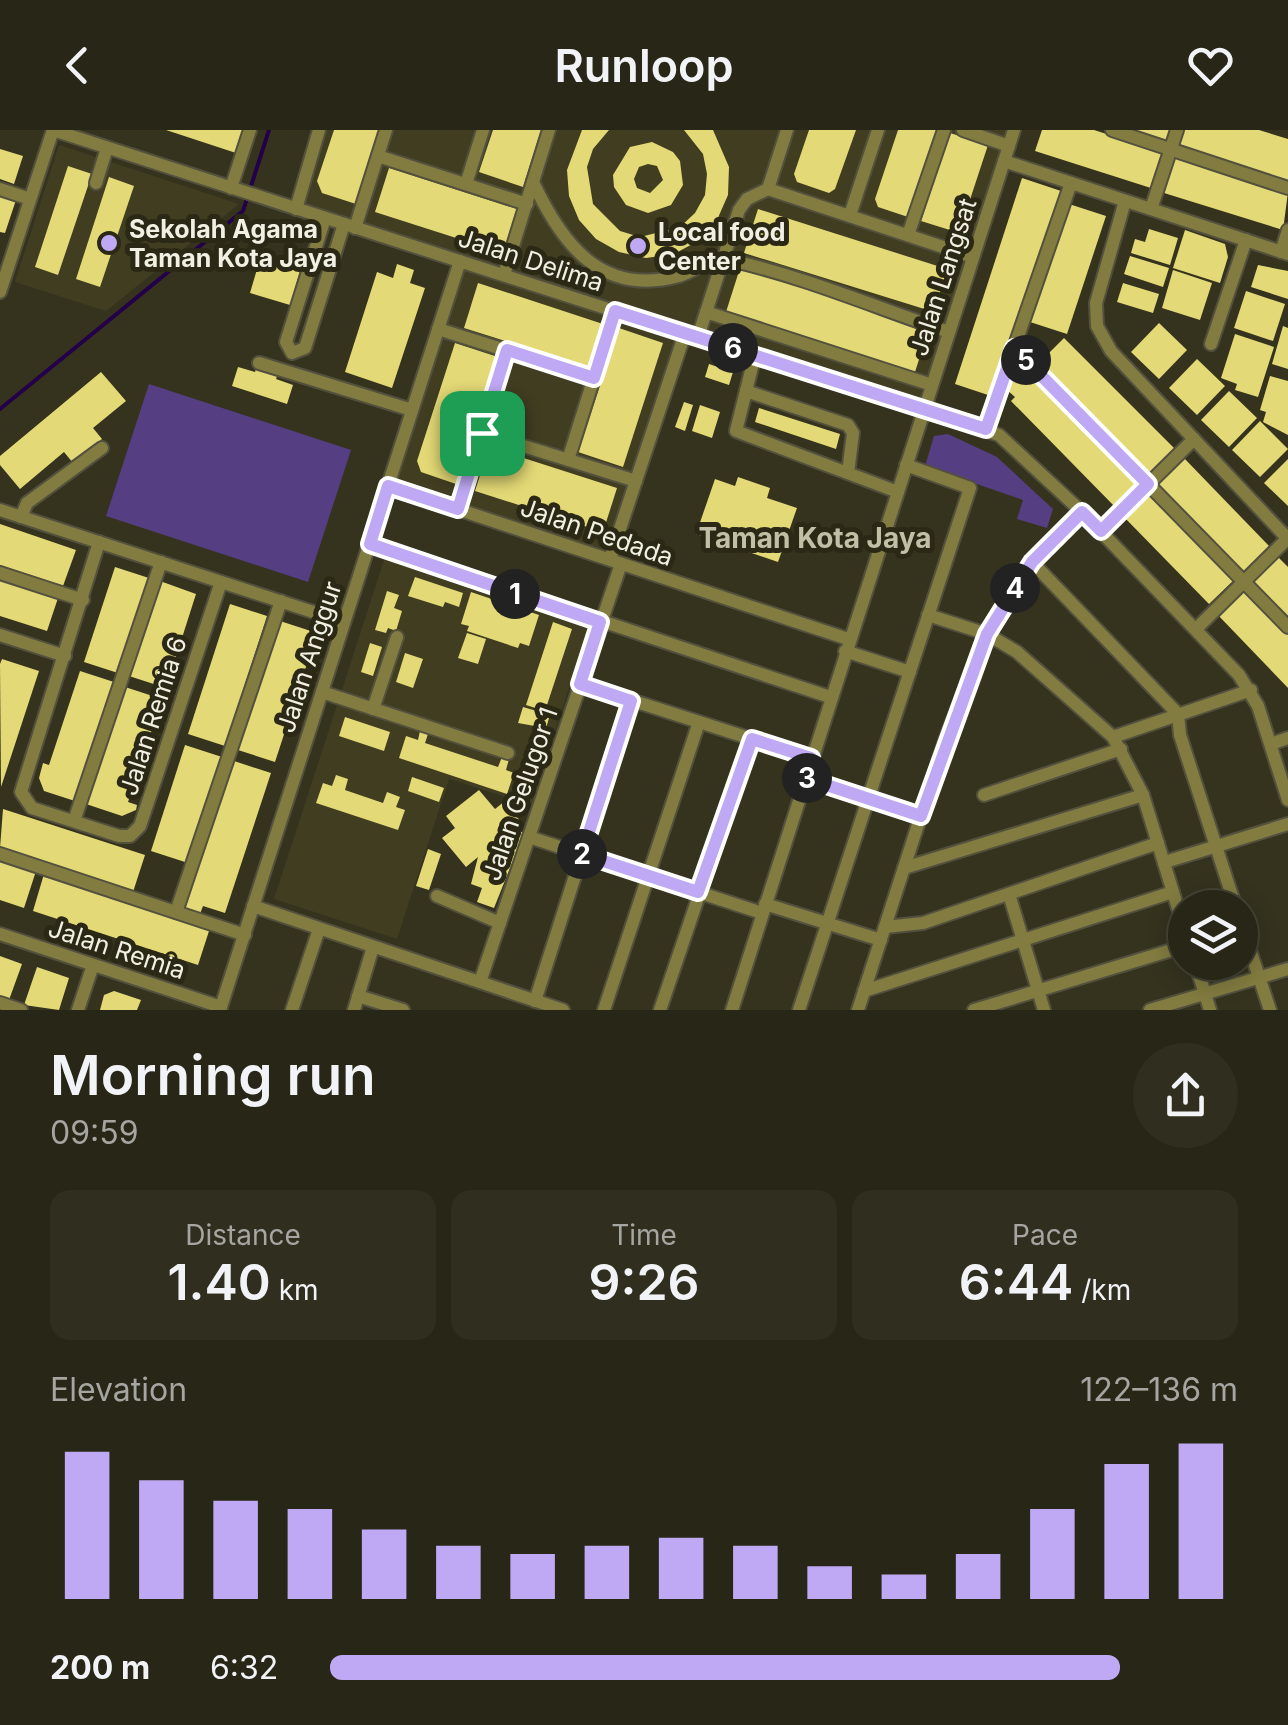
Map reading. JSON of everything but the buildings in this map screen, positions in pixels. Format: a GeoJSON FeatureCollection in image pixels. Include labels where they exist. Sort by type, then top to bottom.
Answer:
{"type":"FeatureCollection","features":[{"type":"Feature","properties":{"kind":"street"},"geometry":{"type":"LineString","coordinates":[[0,292],[6,256],[53,130]]}},
{"type":"Feature","properties":{"kind":"street","name":"Jalan Delima"},"geometry":{"type":"LineString","coordinates":[[53,130],[73,133],[107,148],[986,429],[1012,443],[1251,690],[1288,800]]}},
{"type":"Feature","properties":{"kind":"street"},"geometry":{"type":"LineString","coordinates":[[234,189],[250,130]]}},
{"type":"Feature","properties":{"kind":"street"},"geometry":{"type":"LineString","coordinates":[[296,209],[319,130]]}},
{"type":"Feature","properties":{"kind":"street"},"geometry":{"type":"LineString","coordinates":[[325,218],[286,342],[292,354],[305,348],[386,130]]}},
{"type":"Feature","properties":{"kind":"street"},"geometry":{"type":"LineString","coordinates":[[466,184],[483,130]]}},
{"type":"Feature","properties":{"kind":"street"},"geometry":{"type":"LineString","coordinates":[[504,276],[549,130]]}},
{"type":"Feature","properties":{"kind":"street"},"geometry":{"type":"LineString","coordinates":[[788,130],[768,189],[973,256]]}},
{"type":"Feature","properties":{"kind":"street"},"geometry":{"type":"LineString","coordinates":[[850,215],[878,130]]}},
{"type":"Feature","properties":{"kind":"street"},"geometry":{"type":"LineString","coordinates":[[908,235],[944,130]]}},
{"type":"Feature","properties":{"kind":"street"},"geometry":{"type":"LineString","coordinates":[[963,130],[1009,146]]}},
{"type":"Feature","properties":{"kind":"street","name":"Jalan Langsat"},"geometry":{"type":"LineString","coordinates":[[732,1010],[1014,130]]}},
{"type":"Feature","properties":{"kind":"street"},"geometry":{"type":"LineString","coordinates":[[1112,130],[1288,188]]}},
{"type":"Feature","properties":{"kind":"street"},"geometry":{"type":"LineString","coordinates":[[1152,209],[1177,130]]}},
{"type":"Feature","properties":{"kind":"street"},"geometry":{"type":"LineString","coordinates":[[96,183],[107,148]]}},
{"type":"Feature","properties":{"kind":"street"},"geometry":{"type":"LineString","coordinates":[[378,156],[526,204]]}},
{"type":"Feature","properties":{"kind":"street"},"geometry":{"type":"LineString","coordinates":[[1004,161],[1284,253],[1288,230]]}},
{"type":"Feature","properties":{"kind":"street"},"geometry":{"type":"LineString","coordinates":[[533,182],[560,235],[577,254],[610,273],[648,280],[669,278],[724,258],[949,332]]}},
{"type":"Feature","properties":{"kind":"street"},"geometry":{"type":"LineString","coordinates":[[986,429],[1071,183]]}},
{"type":"Feature","properties":{"kind":"street"},"geometry":{"type":"LineString","coordinates":[[0,189],[30,200]]}},
{"type":"Feature","properties":{"kind":"street","name":"Jalan Gelugor 1"},"geometry":{"type":"LineString","coordinates":[[480,982],[600,622],[636,482],[692,335],[706,312],[739,210],[747,199],[768,189]]}},
{"type":"Feature","properties":{"kind":"street"},"geometry":{"type":"LineString","coordinates":[[1125,200],[1096,304],[1096,326],[1110,351],[1288,539],[1196,629]]}},
{"type":"Feature","properties":{"kind":"street"},"geometry":{"type":"LineString","coordinates":[[1211,344],[1246,240]]}},
{"type":"Feature","properties":{"kind":"street","name":"Jalan Anggur"},"geometry":{"type":"LineString","coordinates":[[220,1009],[460,261]]}},
{"type":"Feature","properties":{"kind":"street"},"geometry":{"type":"LineString","coordinates":[[568,460],[615,311]]}},
{"type":"Feature","properties":{"kind":"street"},"geometry":{"type":"LineString","coordinates":[[706,312],[932,385]]}},
{"type":"Feature","properties":{"kind":"street"},"geometry":{"type":"LineString","coordinates":[[438,328],[594,378]]}},
{"type":"Feature","properties":{"kind":"street"},"geometry":{"type":"LineString","coordinates":[[1014,348],[1288,627]]}},
{"type":"Feature","properties":{"kind":"street"},"geometry":{"type":"LineString","coordinates":[[458,509],[507,350]]}},
{"type":"Feature","properties":{"kind":"street"},"geometry":{"type":"LineString","coordinates":[[755,356],[735,426],[742,436],[898,492]]}},
{"type":"Feature","properties":{"kind":"street"},"geometry":{"type":"LineString","coordinates":[[259,363],[412,410]]}},
{"type":"Feature","properties":{"kind":"street"},"geometry":{"type":"LineString","coordinates":[[746,391],[848,425],[853,433],[848,473]]}},
{"type":"Feature","properties":{"kind":"street"},"geometry":{"type":"LineString","coordinates":[[482,433],[636,482]]}},
{"type":"Feature","properties":{"kind":"street"},"geometry":{"type":"LineString","coordinates":[[1101,531],[1194,439]]}},
{"type":"Feature","properties":{"kind":"street"},"geometry":{"type":"LineString","coordinates":[[21,516],[28,503],[102,448]]}},
{"type":"Feature","properties":{"kind":"street"},"geometry":{"type":"LineString","coordinates":[[799,1010],[970,488],[906,465]]}},
{"type":"Feature","properties":{"kind":"street","name":"Jalan Pedada"},"geometry":{"type":"LineString","coordinates":[[388,486],[615,561],[910,672]]}},
{"type":"Feature","properties":{"kind":"street"},"geometry":{"type":"LineString","coordinates":[[0,510],[344,622]]}},
{"type":"Feature","properties":{"kind":"street"},"geometry":{"type":"LineString","coordinates":[[858,1010],[921,816],[987,634],[1032,562],[1082,512]]}},
{"type":"Feature","properties":{"kind":"street","name":"Jalan Remia 6"},"geometry":{"type":"LineString","coordinates":[[99,542],[21,792],[28,806],[74,822],[125,837],[138,830],[221,582]]}},
{"type":"Feature","properties":{"kind":"street"},"geometry":{"type":"LineString","coordinates":[[370,544],[830,697]]}},
{"type":"Feature","properties":{"kind":"street"},"geometry":{"type":"LineString","coordinates":[[74,822],[161,562]]}},
{"type":"Feature","properties":{"kind":"street"},"geometry":{"type":"LineString","coordinates":[[1032,562],[1178,714],[1180,735],[1230,890]]}},
{"type":"Feature","properties":{"kind":"street"},"geometry":{"type":"LineString","coordinates":[[0,573],[83,600]]}},
{"type":"Feature","properties":{"kind":"street"},"geometry":{"type":"LineString","coordinates":[[176,912],[281,601]]}},
{"type":"Feature","properties":{"kind":"street"},"geometry":{"type":"LineString","coordinates":[[928,615],[987,634],[1030,661],[1117,742],[1142,796],[1172,890]]}},
{"type":"Feature","properties":{"kind":"street"},"geometry":{"type":"LineString","coordinates":[[0,654],[3,636],[65,656]]}},
{"type":"Feature","properties":{"kind":"street"},"geometry":{"type":"LineString","coordinates":[[374,708],[397,637]]}},
{"type":"Feature","properties":{"kind":"street"},"geometry":{"type":"LineString","coordinates":[[580,684],[811,758]]}},
{"type":"Feature","properties":{"kind":"street"},"geometry":{"type":"LineString","coordinates":[[984,795],[1178,714],[1251,690]]}},
{"type":"Feature","properties":{"kind":"street"},"geometry":{"type":"LineString","coordinates":[[322,692],[508,753]]}},
{"type":"Feature","properties":{"kind":"street"},"geometry":{"type":"LineString","coordinates":[[535,1001],[631,701]]}},
{"type":"Feature","properties":{"kind":"street"},"geometry":{"type":"LineString","coordinates":[[604,1010],[699,722]]}},
{"type":"Feature","properties":{"kind":"street"},"geometry":{"type":"LineString","coordinates":[[1271,744],[1288,738]]}},
{"type":"Feature","properties":{"kind":"street"},"geometry":{"type":"LineString","coordinates":[[660,1010],[752,739]]}},
{"type":"Feature","properties":{"kind":"street"},"geometry":{"type":"LineString","coordinates":[[805,778],[921,816]]}},
{"type":"Feature","properties":{"kind":"street"},"geometry":{"type":"LineString","coordinates":[[904,868],[1142,796]]}},
{"type":"Feature","properties":{"kind":"street"},"geometry":{"type":"LineString","coordinates":[[1164,862],[1288,824]]}},
{"type":"Feature","properties":{"kind":"street"},"geometry":{"type":"LineString","coordinates":[[529,837],[698,892],[883,934],[1158,843]]}},
{"type":"Feature","properties":{"kind":"street"},"geometry":{"type":"LineString","coordinates":[[0,854],[244,935]]}},
{"type":"Feature","properties":{"kind":"street"},"geometry":{"type":"LineString","coordinates":[[1008,894],[1044,1010]]}},
{"type":"Feature","properties":{"kind":"street"},"geometry":{"type":"LineString","coordinates":[[864,990],[1168,894]]}},
{"type":"Feature","properties":{"kind":"street"},"geometry":{"type":"LineString","coordinates":[[437,896],[500,923]]}},
{"type":"Feature","properties":{"kind":"street"},"geometry":{"type":"LineString","coordinates":[[252,906],[563,1010]]}},
{"type":"Feature","properties":{"kind":"street"},"geometry":{"type":"LineString","coordinates":[[292,1010],[319,929]]}},
{"type":"Feature","properties":{"kind":"street","name":"Jalan Remia"},"geometry":{"type":"LineString","coordinates":[[0,934],[220,1009]]}},
{"type":"Feature","properties":{"kind":"street"},"geometry":{"type":"LineString","coordinates":[[374,947],[356,1003],[403,1010]]}},
{"type":"Feature","properties":{"kind":"street"},"geometry":{"type":"LineString","coordinates":[[974,1010],[1168,951]]}},
{"type":"Feature","properties":{"kind":"street"},"geometry":{"type":"LineString","coordinates":[[78,1010],[92,965]]}},
{"type":"Feature","properties":{"kind":"street"},"geometry":{"type":"LineString","coordinates":[[1150,1010],[1288,969]]}},
{"type":"Feature","properties":{"kind":"street"},"geometry":{"type":"LineString","coordinates":[[1258,975],[1270,1010]]}},
{"type":"Feature","properties":{"kind":"street"},"geometry":{"type":"LineString","coordinates":[[1201,980],[1210,1010]]}},
{"type":"Feature","properties":{"kind":"shaded area"},"geometry":{"type":"Polygon","coordinates":[[[314,130],[1019,130],[925,419],[687,342],[612,566],[379,488],[451,266],[288,214],[314,130]]]}},
{"type":"Feature","properties":{"kind":"shaded area","name":"Sekolah Agama Taman Kota Jaya"},"geometry":{"type":"Polygon","coordinates":[[[59,145],[239,204],[106,311],[15,282],[59,145]]]}},
{"type":"Feature","properties":{"kind":"shaded area"},"geometry":{"type":"Polygon","coordinates":[[[149,384],[351,450],[308,582],[106,516],[149,384]]]}},
{"type":"Feature","properties":{"kind":"shaded area"},"geometry":{"type":"Polygon","coordinates":[[[948,434],[997,457],[1053,509],[1047,528],[1017,519],[1023,500],[925,466],[934,436],[948,434]]]}},
{"type":"Feature","properties":{"kind":"shaded area"},"geometry":{"type":"Polygon","coordinates":[[[385,557],[590,624],[531,805],[449,779],[397,939],[274,899],[385,557]]]}},
{"type":"Feature","properties":{"kind":"waterway"},"geometry":{"type":"LineString","coordinates":[[0,409],[243,211],[269,130]]}},
{"type":"Feature","properties":{"kind":"place","name":"Sekolah Agama Taman Kota Jaya"},"geometry":{"type":"Point","coordinates":[109,243]}},
{"type":"Feature","properties":{"kind":"place","name":"Local food Center"},"geometry":{"type":"Point","coordinates":[638,246]}},
{"type":"Feature","properties":{"kind":"district","name":"Taman Kota Jaya"},"geometry":{"type":"Point","coordinates":[815,538]}},
{"type":"Feature","properties":{"kind":"route"},"geometry":{"type":"LineString","coordinates":[[615,311],[986,429],[1014,348],[1148,484],[1101,531],[1082,512],[1032,562],[987,634],[946,738],[921,816],[805,778],[811,758],[752,739],[698,892],[582,854],[631,701],[580,684],[600,622],[370,544],[388,486],[458,509],[482,433],[507,350],[594,378],[615,311]]}}]}
